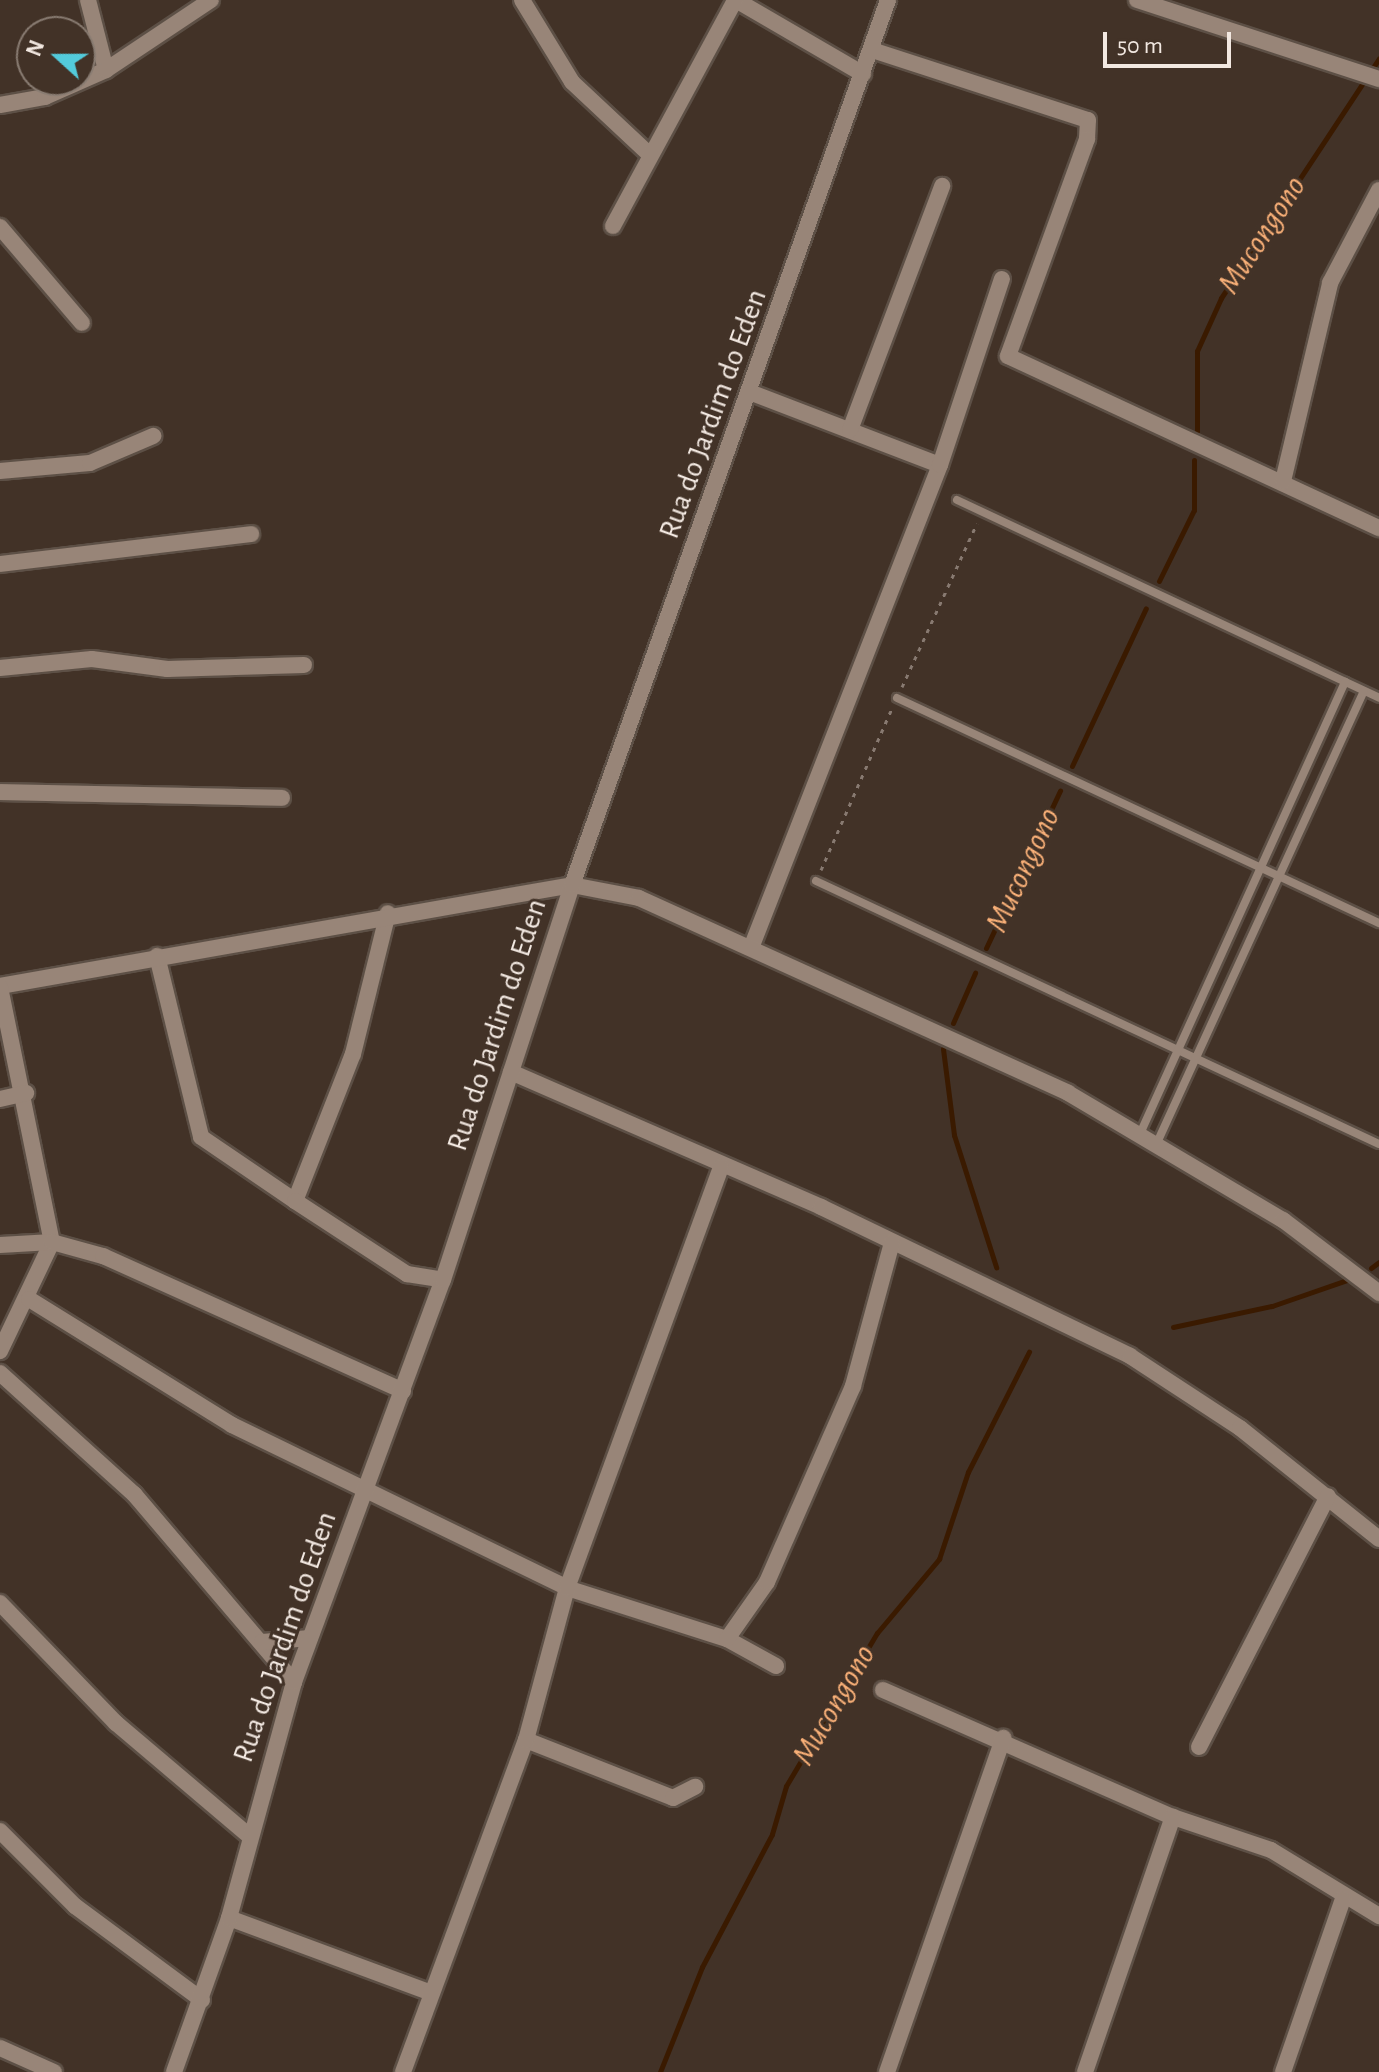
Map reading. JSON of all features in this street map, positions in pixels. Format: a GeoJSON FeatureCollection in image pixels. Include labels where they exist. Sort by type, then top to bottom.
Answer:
{"type":"FeatureCollection","features":[{"type":"Feature","properties":{"kind":"street"},"geometry":{"type":"LineString","coordinates":[[88,0],[106,70]]}},
{"type":"Feature","properties":{"kind":"street"},"geometry":{"type":"LineString","coordinates":[[0,105],[45,97],[106,70],[211,0]]}},
{"type":"Feature","properties":{"kind":"street"},"geometry":{"type":"LineString","coordinates":[[522,0],[572,82],[649,154]]}},
{"type":"Feature","properties":{"kind":"street"},"geometry":{"type":"LineString","coordinates":[[613,226],[649,154],[736,0],[863,74]]}},
{"type":"Feature","properties":{"kind":"street","name":"Rua do Jardim do Eden"},"geometry":{"type":"LineString","coordinates":[[174,2072],[229,1918],[247,1834],[294,1682],[443,1280],[572,885],[752,393],[888,0]]}},
{"type":"Feature","properties":{"kind":"street"},"geometry":{"type":"LineString","coordinates":[[1137,0],[1379,79]]}},
{"type":"Feature","properties":{"kind":"street"},"geometry":{"type":"LineString","coordinates":[[872,50],[1088,120],[1087,139],[1008,356],[1379,528]]}},
{"type":"Feature","properties":{"kind":"street"},"geometry":{"type":"LineString","coordinates":[[850,430],[942,186]]}},
{"type":"Feature","properties":{"kind":"street"},"geometry":{"type":"LineString","coordinates":[[1283,481],[1330,283],[1379,190]]}},
{"type":"Feature","properties":{"kind":"street"},"geometry":{"type":"LineString","coordinates":[[0,227],[82,323]]}},
{"type":"Feature","properties":{"kind":"street"},"geometry":{"type":"LineString","coordinates":[[751,948],[940,465],[1002,279]]}},
{"type":"Feature","properties":{"kind":"street"},"geometry":{"type":"LineString","coordinates":[[752,393],[940,465]]}},
{"type":"Feature","properties":{"kind":"street"},"geometry":{"type":"LineString","coordinates":[[0,471],[90,463],[153,436]]}},
{"type":"Feature","properties":{"kind":"street"},"geometry":{"type":"LineString","coordinates":[[0,564],[251,534]]}},
{"type":"Feature","properties":{"kind":"street"},"geometry":{"type":"LineString","coordinates":[[0,668],[92,659],[167,669],[304,665]]}},
{"type":"Feature","properties":{"kind":"street"},"geometry":{"type":"LineString","coordinates":[[0,792],[282,798]]}},
{"type":"Feature","properties":{"kind":"street"},"geometry":{"type":"LineString","coordinates":[[0,1351],[29,1299],[52,1242],[26,1093],[0,987],[388,913],[572,885],[639,898],[1068,1093],[1312,1238],[1379,1293]]}},
{"type":"Feature","properties":{"kind":"street"},"geometry":{"type":"LineString","coordinates":[[295,1201],[353,1054],[388,913]]}},
{"type":"Feature","properties":{"kind":"street"},"geometry":{"type":"LineString","coordinates":[[157,956],[201,1137],[407,1274],[443,1280]]}},
{"type":"Feature","properties":{"kind":"street"},"geometry":{"type":"LineString","coordinates":[[511,1072],[892,1242],[1130,1356],[1328,1496],[1379,1539]]}},
{"type":"Feature","properties":{"kind":"street"},"geometry":{"type":"LineString","coordinates":[[0,1099],[26,1093]]}},
{"type":"Feature","properties":{"kind":"street"},"geometry":{"type":"LineString","coordinates":[[403,2072],[429,1992],[526,1740],[567,1588],[721,1167]]}},
{"type":"Feature","properties":{"kind":"street"},"geometry":{"type":"LineString","coordinates":[[0,1245],[52,1242],[103,1256],[403,1391]]}},
{"type":"Feature","properties":{"kind":"street"},"geometry":{"type":"LineString","coordinates":[[727,1639],[767,1582],[853,1386],[892,1242]]}},
{"type":"Feature","properties":{"kind":"street"},"geometry":{"type":"LineString","coordinates":[[29,1299],[232,1425],[368,1486],[567,1588],[727,1639],[776,1666]]}},
{"type":"Feature","properties":{"kind":"street"},"geometry":{"type":"LineString","coordinates":[[0,1373],[134,1494],[294,1682]]}},
{"type":"Feature","properties":{"kind":"street"},"geometry":{"type":"LineString","coordinates":[[1199,1747],[1328,1496]]}},
{"type":"Feature","properties":{"kind":"street"},"geometry":{"type":"LineString","coordinates":[[0,1603],[116,1723],[247,1834]]}},
{"type":"Feature","properties":{"kind":"street"},"geometry":{"type":"LineString","coordinates":[[262,1642],[310,1638]]}},
{"type":"Feature","properties":{"kind":"street"},"geometry":{"type":"LineString","coordinates":[[883,1690],[1003,1738],[1173,1817],[1271,1850],[1343,1899],[1379,1916]]}},
{"type":"Feature","properties":{"kind":"street"},"geometry":{"type":"LineString","coordinates":[[887,2072],[1003,1738]]}},
{"type":"Feature","properties":{"kind":"street"},"geometry":{"type":"LineString","coordinates":[[526,1740],[673,1798],[695,1787]]}},
{"type":"Feature","properties":{"kind":"street"},"geometry":{"type":"LineString","coordinates":[[1085,2072],[1173,1817]]}},
{"type":"Feature","properties":{"kind":"street"},"geometry":{"type":"LineString","coordinates":[[0,1831],[75,1906],[202,2000]]}},
{"type":"Feature","properties":{"kind":"street"},"geometry":{"type":"LineString","coordinates":[[1283,2072],[1343,1899]]}},
{"type":"Feature","properties":{"kind":"street"},"geometry":{"type":"LineString","coordinates":[[229,1918],[429,1992]]}},
{"type":"Feature","properties":{"kind":"street"},"geometry":{"type":"LineString","coordinates":[[0,2048],[54,2072]]}},
{"type":"Feature","properties":{"kind":"lane"},"geometry":{"type":"LineString","coordinates":[[957,500],[1379,698]]}},
{"type":"Feature","properties":{"kind":"lane"},"geometry":{"type":"LineString","coordinates":[[1139,1136],[1345,682]]}},
{"type":"Feature","properties":{"kind":"lane"},"geometry":{"type":"LineString","coordinates":[[1156,1145],[1364,691]]}},
{"type":"Feature","properties":{"kind":"lane"},"geometry":{"type":"LineString","coordinates":[[897,698],[1379,923]]}},
{"type":"Feature","properties":{"kind":"lane"},"geometry":{"type":"LineString","coordinates":[[816,881],[1379,1144]]}},
{"type":"Feature","properties":{"kind":"waterway","name":"Mucongono"},"geometry":{"type":"LineString","coordinates":[[1197,431],[1197,351],[1221,298],[1379,58]]}},
{"type":"Feature","properties":{"kind":"waterway","name":"Mucongono"},"geometry":{"type":"LineString","coordinates":[[1159,581],[1194,510],[1194,460]]}},
{"type":"Feature","properties":{"kind":"waterway","name":"Mucongono"},"geometry":{"type":"LineString","coordinates":[[1072,766],[1146,608]]}},
{"type":"Feature","properties":{"kind":"waterway","name":"Mucongono"},"geometry":{"type":"LineString","coordinates":[[986,948],[1060,791]]}},
{"type":"Feature","properties":{"kind":"waterway","name":"Mucongono"},"geometry":{"type":"LineString","coordinates":[[953,1023],[975,973]]}},
{"type":"Feature","properties":{"kind":"waterway","name":"Mucongono"},"geometry":{"type":"LineString","coordinates":[[943,1049],[954,1135],[996,1267]]}},
{"type":"Feature","properties":{"kind":"waterway"},"geometry":{"type":"LineString","coordinates":[[1371,1268],[1379,1262]]}},
{"type":"Feature","properties":{"kind":"waterway"},"geometry":{"type":"LineString","coordinates":[[1173,1327],[1272,1306],[1347,1280]]}},
{"type":"Feature","properties":{"kind":"waterway","name":"Mucongono"},"geometry":{"type":"LineString","coordinates":[[660,2072],[702,1967],[772,1834],[786,1786],[877,1633],[939,1559],[968,1472],[1029,1352]]}}]}
